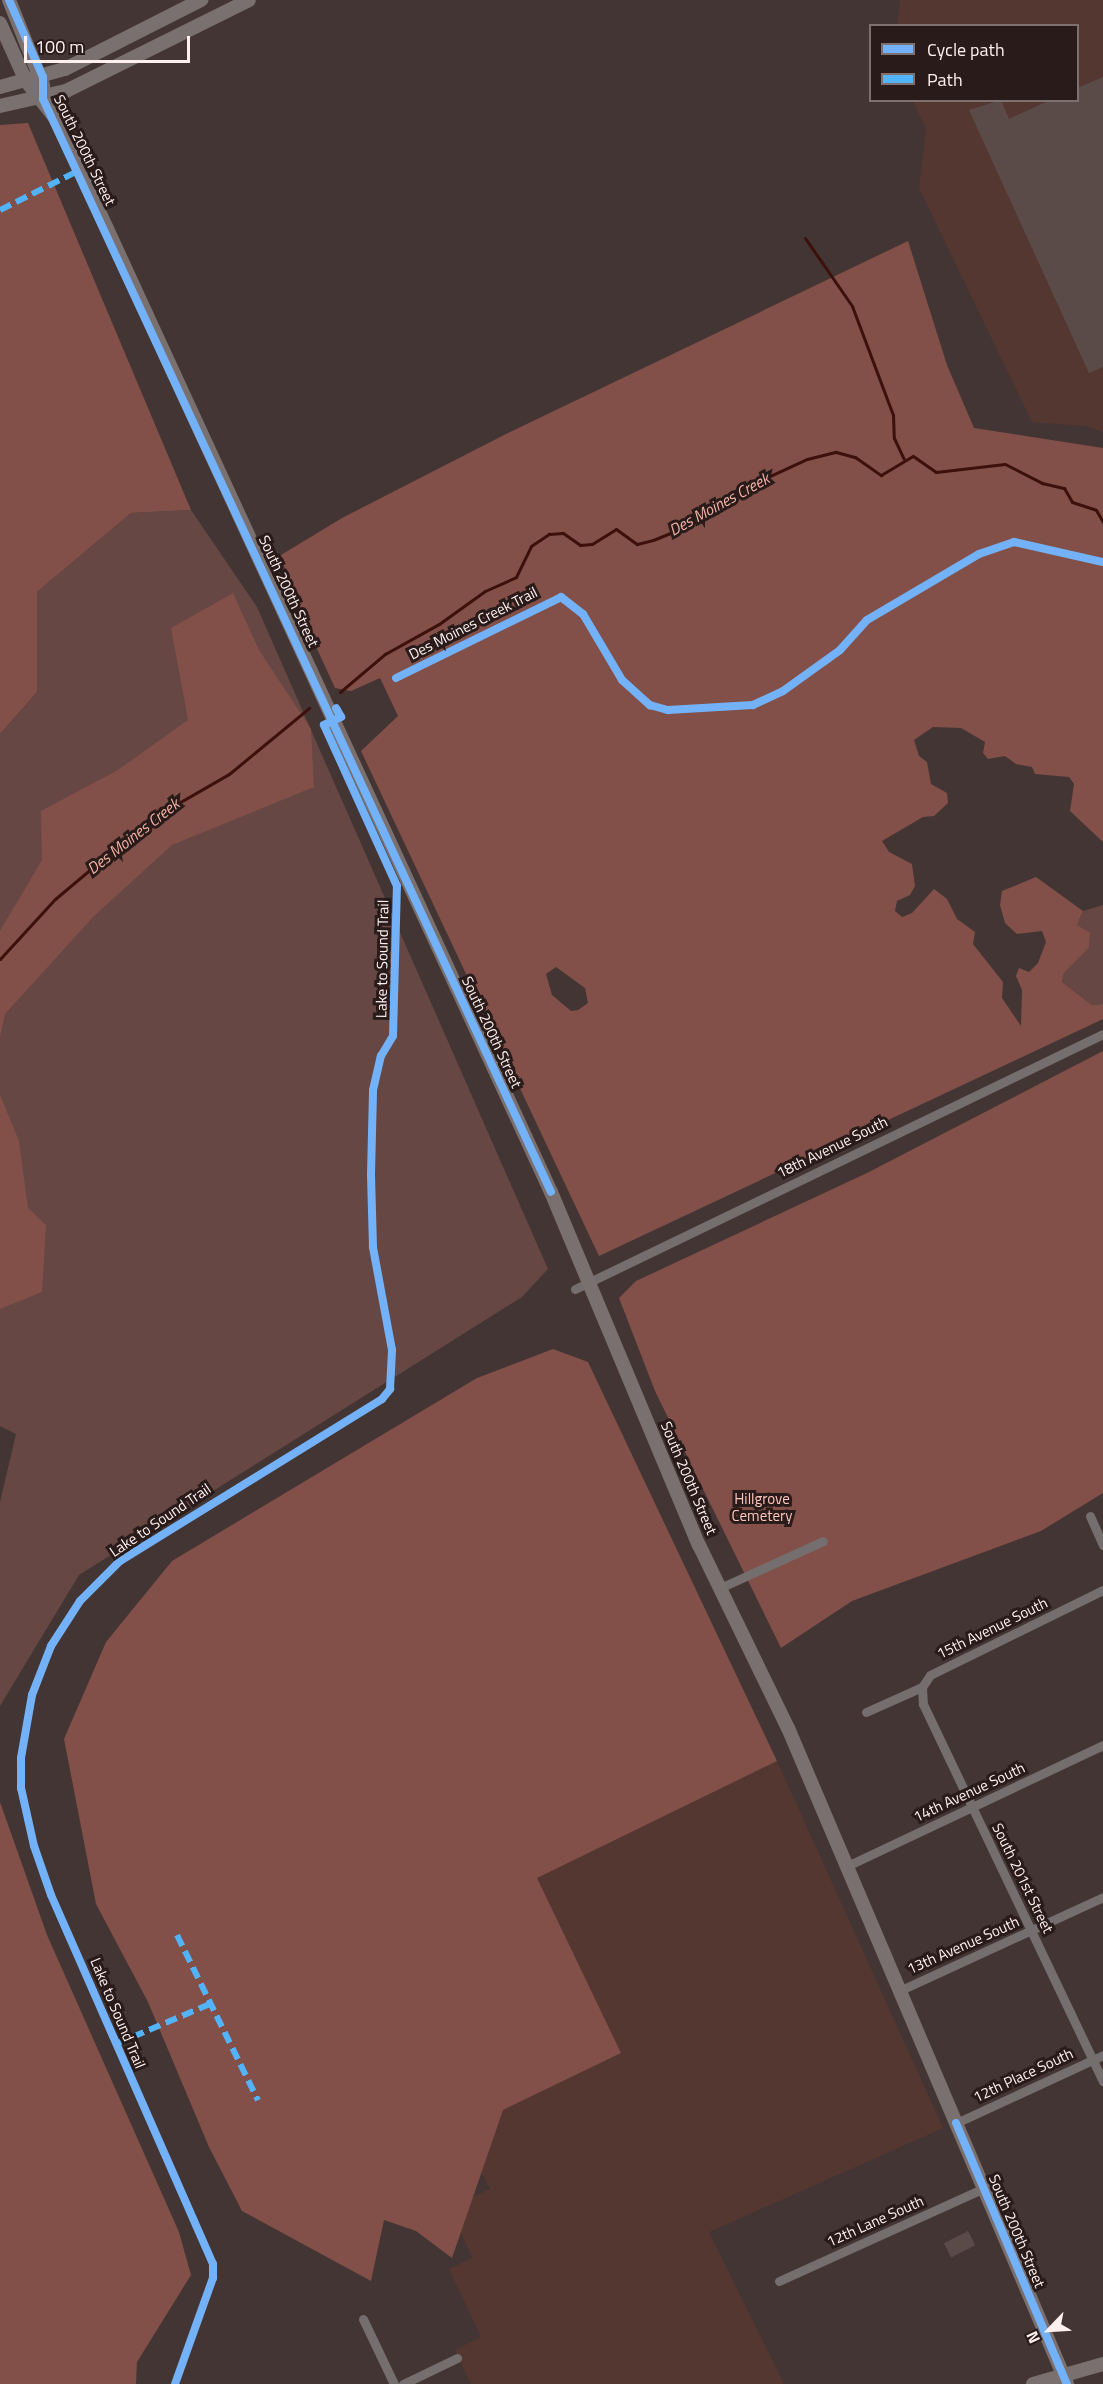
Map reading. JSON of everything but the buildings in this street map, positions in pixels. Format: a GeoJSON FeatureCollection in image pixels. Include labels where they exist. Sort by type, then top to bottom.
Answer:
{"type":"FeatureCollection","features":[{"type":"Feature","properties":{"kind":"main road","name":"South 200th Street"},"geometry":{"type":"LineString","coordinates":[[9,0],[43,77],[43,99]]}},
{"type":"Feature","properties":{"kind":"main road"},"geometry":{"type":"LineString","coordinates":[[0,87],[43,77],[201,0]]}},
{"type":"Feature","properties":{"kind":"main road"},"geometry":{"type":"LineString","coordinates":[[0,106],[43,99],[249,0]]}},
{"type":"Feature","properties":{"kind":"main road","name":"South 200th Street"},"geometry":{"type":"LineString","coordinates":[[0,22],[26,81],[43,99],[129,274],[590,1280],[663,1463],[848,1866],[1065,2380]]}},
{"type":"Feature","properties":{"kind":"main road"},"geometry":{"type":"LineString","coordinates":[[1033,2384],[1065,2380],[1103,2364]]}},
{"type":"Feature","properties":{"kind":"street","name":"18th Avenue South"},"geometry":{"type":"LineString","coordinates":[[575,1289],[1103,1034]]}},
{"type":"Feature","properties":{"kind":"street"},"geometry":{"type":"LineString","coordinates":[[1090,1516],[1103,1545]]}},
{"type":"Feature","properties":{"kind":"street"},"geometry":{"type":"LineString","coordinates":[[720,1588],[823,1541]]}},
{"type":"Feature","properties":{"kind":"street","name":"15th Avenue South"},"geometry":{"type":"LineString","coordinates":[[866,1712],[922,1687],[930,1675],[1103,1590]]}},
{"type":"Feature","properties":{"kind":"street","name":"South 201st Street"},"geometry":{"type":"LineString","coordinates":[[922,1687],[923,1704],[1103,2081]]}},
{"type":"Feature","properties":{"kind":"street","name":"14th Avenue South"},"geometry":{"type":"LineString","coordinates":[[848,1866],[1103,1745]]}},
{"type":"Feature","properties":{"kind":"street","name":"13th Avenue South"},"geometry":{"type":"LineString","coordinates":[[901,1990],[1103,1897]]}},
{"type":"Feature","properties":{"kind":"street","name":"12th Place South"},"geometry":{"type":"LineString","coordinates":[[956,2122],[1103,2055]]}},
{"type":"Feature","properties":{"kind":"street","name":"12th Lane South"},"geometry":{"type":"LineString","coordinates":[[779,2281],[984,2188]]}},
{"type":"Feature","properties":{"kind":"street"},"geometry":{"type":"LineString","coordinates":[[363,2319],[394,2384]]}},
{"type":"Feature","properties":{"kind":"street"},"geometry":{"type":"LineString","coordinates":[[402,2384],[457,2358]]}},
{"type":"Feature","properties":{"kind":"shaded area"},"geometry":{"type":"Polygon","coordinates":[[[900,0],[1103,0],[1103,432],[1086,426],[1032,422],[919,188],[926,129],[913,102],[1079,102],[1079,24],[897,24],[900,0]]]}},
{"type":"Feature","properties":{"kind":"shaded area"},"geometry":{"type":"Polygon","coordinates":[[[191,510],[257,607],[548,1269],[522,1297],[79,1575],[0,1706],[0,1502],[16,1434],[0,1426],[0,734],[37,692],[37,592],[131,513],[191,510]]]}},
{"type":"Feature","properties":{"kind":"shaded area"},"geometry":{"type":"Polygon","coordinates":[[[1103,905],[1103,1004],[1092,1005],[1062,982],[1064,973],[1089,948],[1077,925],[1083,911],[1103,905]]]}},
{"type":"Feature","properties":{"kind":"shaded area"},"geometry":{"type":"Polygon","coordinates":[[[777,1761],[943,2128],[709,2232],[784,2384],[471,2384],[455,2350],[481,2337],[449,2269],[473,2258],[449,2209],[490,2189],[476,2162],[503,2110],[621,2053],[536,1878],[777,1761]]]}},
{"type":"Feature","properties":{"kind":"green space"},"geometry":{"type":"Polygon","coordinates":[[[28,123],[191,510],[131,513],[37,592],[37,692],[0,734],[0,125],[28,123]]]}},
{"type":"Feature","properties":{"kind":"green space"},"geometry":{"type":"Polygon","coordinates":[[[908,241],[947,365],[974,428],[1103,448],[1103,842],[1070,811],[1074,784],[1069,777],[1035,774],[1032,767],[1016,764],[1005,756],[988,759],[983,753],[985,742],[961,728],[933,727],[914,740],[919,756],[927,762],[931,784],[947,793],[948,803],[934,816],[923,817],[882,841],[889,852],[912,864],[915,886],[910,895],[897,901],[895,911],[902,917],[912,913],[934,889],[947,899],[957,919],[975,932],[973,944],[1003,982],[1002,998],[1021,1026],[1022,990],[1016,976],[1019,968],[1029,972],[1038,963],[1046,942],[1042,931],[1017,934],[1005,923],[1000,905],[1002,891],[1036,877],[1083,911],[1077,925],[1090,933],[1089,948],[1064,973],[1062,982],[1092,1005],[1103,1004],[1103,1019],[599,1256],[361,751],[398,716],[380,678],[351,691],[335,688],[291,592],[281,555],[342,518],[506,434],[908,241]],[[556,967],[546,974],[552,995],[571,1011],[578,1010],[588,1003],[585,988],[556,967]]]}},
{"type":"Feature","properties":{"kind":"green space"},"geometry":{"type":"Polygon","coordinates":[[[233,593],[259,650],[311,729],[314,787],[172,845],[94,916],[5,1014],[0,1037],[0,931],[42,860],[41,811],[118,770],[188,720],[171,628],[233,593]]]}},
{"type":"Feature","properties":{"kind":"green space","name":"Hillgrove Cemetery"},"geometry":{"type":"Polygon","coordinates":[[[1103,1051],[1103,1493],[1041,1531],[852,1601],[781,1648],[655,1391],[619,1298],[636,1281],[867,1173],[1103,1051]]]}},
{"type":"Feature","properties":{"kind":"green space"},"geometry":{"type":"Polygon","coordinates":[[[0,1095],[19,1141],[28,1208],[46,1225],[42,1292],[0,1309],[0,1095]]]}},
{"type":"Feature","properties":{"kind":"green space"},"geometry":{"type":"Polygon","coordinates":[[[553,1349],[588,1362],[777,1761],[537,1878],[621,2053],[503,2110],[452,2258],[416,2231],[384,2220],[371,2281],[242,2211],[209,2147],[148,2002],[96,1904],[64,1739],[106,1642],[172,1561],[477,1378],[553,1349]]]}},
{"type":"Feature","properties":{"kind":"green space"},"geometry":{"type":"Polygon","coordinates":[[[0,1802],[47,1935],[179,2232],[191,2275],[137,2362],[136,2384],[0,2384],[0,1802]]]}},
{"type":"Feature","properties":{"kind":"waterway","name":"Des Moines Creek"},"geometry":{"type":"LineString","coordinates":[[805,238],[852,306],[893,415],[894,438],[904,459]]}},
{"type":"Feature","properties":{"kind":"waterway","name":"Des Moines Creek"},"geometry":{"type":"LineString","coordinates":[[340,692],[385,654],[439,624],[485,591],[516,577],[531,546],[549,534],[563,533],[580,545],[592,544],[616,529],[637,544],[653,540],[683,528],[748,486],[807,459],[836,452],[855,457],[881,475],[913,456],[936,472],[1005,464],[1042,483],[1064,488],[1072,502],[1096,510],[1103,522]]}},
{"type":"Feature","properties":{"kind":"waterway","name":"Des Moines Creek"},"geometry":{"type":"LineString","coordinates":[[0,959],[55,899],[149,820],[229,774],[309,708]]}},
{"type":"Feature","properties":{"kind":"marked path"},"geometry":{"type":"LineString","coordinates":[[0,210],[80,170]]}},
{"type":"Feature","properties":{"kind":"marked path"},"geometry":{"type":"LineString","coordinates":[[177,1935],[258,2100]]}},
{"type":"Feature","properties":{"kind":"marked path"},"geometry":{"type":"LineString","coordinates":[[116,2044],[212,2003]]}},
{"type":"Feature","properties":{"kind":"cycle path"},"geometry":{"type":"LineString","coordinates":[[9,0],[43,77],[43,99],[551,1192]]}},
{"type":"Feature","properties":{"kind":"cycle path","name":"Des Moines Creek Trail"},"geometry":{"type":"LineString","coordinates":[[396,678],[561,597],[583,614],[622,680],[650,705],[668,710],[753,705],[783,691],[840,650],[867,620],[979,554],[1014,542],[1103,562]]}},
{"type":"Feature","properties":{"kind":"cycle path","name":"Lake to Sound Trail"},"geometry":{"type":"LineString","coordinates":[[175,2384],[213,2278],[213,2264],[51,1895],[34,1846],[21,1788],[21,1758],[32,1695],[51,1646],[80,1601],[120,1561],[382,1399],[390,1389],[392,1350],[373,1247],[371,1174],[373,1090],[381,1056],[393,1036],[397,886],[324,725],[341,717],[336,708]]}},
{"type":"Feature","properties":{"kind":"cycle path"},"geometry":{"type":"LineString","coordinates":[[956,2123],[1067,2384]]}}]}
